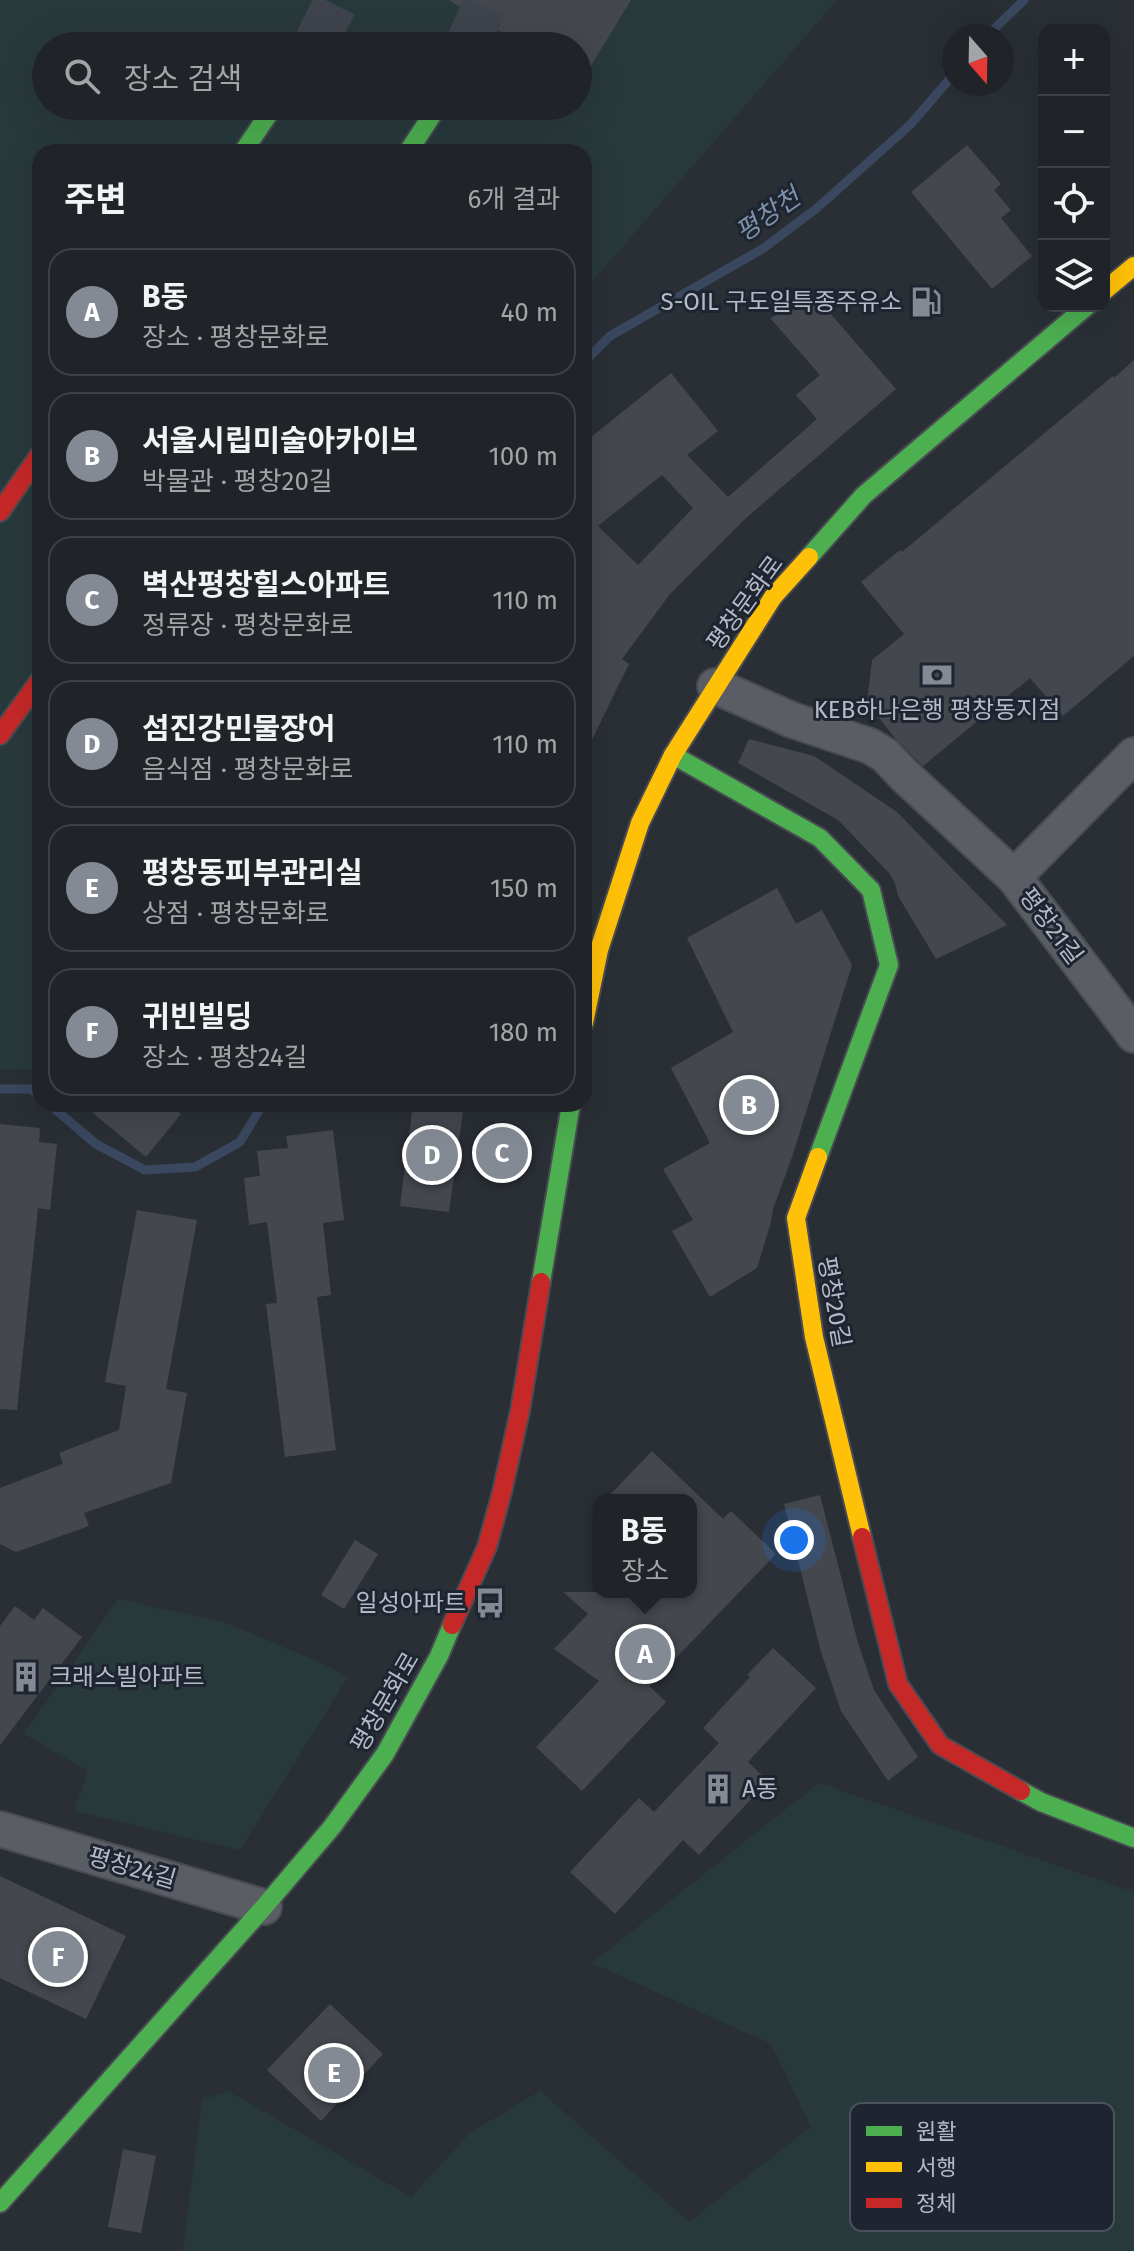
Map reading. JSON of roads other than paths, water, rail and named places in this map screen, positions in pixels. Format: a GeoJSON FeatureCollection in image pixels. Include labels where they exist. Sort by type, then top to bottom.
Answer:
{"type":"FeatureCollection","features":[{"type":"Feature","properties":{"kind":"main road"},"geometry":{"type":"LineString","coordinates":[[248,144],[265,120]]}},
{"type":"Feature","properties":{"kind":"main road"},"geometry":{"type":"LineString","coordinates":[[413,144],[429,120]]}},
{"type":"Feature","properties":{"kind":"main road"},"geometry":{"type":"LineString","coordinates":[[1110,286],[1134,266]]}},
{"type":"Feature","properties":{"kind":"main road","name":"평창문화로"},"geometry":{"type":"LineString","coordinates":[[592,984],[599,950],[640,823],[673,755],[773,597],[864,495],[1080,312]]}},
{"type":"Feature","properties":{"kind":"main road"},"geometry":{"type":"LineString","coordinates":[[0,512],[32,466]]}},
{"type":"Feature","properties":{"kind":"main road"},"geometry":{"type":"LineString","coordinates":[[0,735],[32,691]]}},
{"type":"Feature","properties":{"kind":"main road","name":"평창20길"},"geometry":{"type":"LineString","coordinates":[[673,755],[820,838],[871,890],[889,965],[796,1218],[814,1337],[898,1684],[940,1745],[1041,1802],[1134,1838]]}},
{"type":"Feature","properties":{"kind":"main road","name":"평창문화로"},"geometry":{"type":"LineString","coordinates":[[0,2203],[332,1827],[385,1754],[439,1656],[487,1547],[499,1505],[520,1411],[570,1112]]}},
{"type":"Feature","properties":{"kind":"street"},"geometry":{"type":"LineString","coordinates":[[715,686],[792,720],[870,746],[885,755],[1014,877]]}},
{"type":"Feature","properties":{"kind":"street","name":"평창21길"},"geometry":{"type":"LineString","coordinates":[[1134,755],[1014,877],[1134,1035]]}},
{"type":"Feature","properties":{"kind":"street","name":"평창24길"},"geometry":{"type":"LineString","coordinates":[[0,1829],[264,1907]]}},
{"type":"Feature","properties":{"kind":"waterway","name":"평창천"},"geometry":{"type":"LineString","coordinates":[[999,24],[1024,0]]}},
{"type":"Feature","properties":{"kind":"waterway","name":"평창천"},"geometry":{"type":"LineString","coordinates":[[592,354],[610,336],[764,248],[817,208],[910,125],[942,88]]}},
{"type":"Feature","properties":{"kind":"waterway","name":"평창천"},"geometry":{"type":"LineString","coordinates":[[0,1089],[32,1090]]}},
{"type":"Feature","properties":{"kind":"waterway","name":"평창천"},"geometry":{"type":"LineString","coordinates":[[58,1112],[96,1144],[145,1170],[195,1167],[240,1142],[258,1112]]}},
{"type":"Feature","properties":{"kind":"tunnel"},"geometry":{"type":"LineString","coordinates":[[321,32],[337,0]]}},
{"type":"Feature","properties":{"kind":"tunnel"},"geometry":{"type":"LineString","coordinates":[[473,32],[488,0]]}},
{"type":"Feature","properties":{"kind":"place","name":"S-OIL 구도일특종주유소"},"geometry":{"type":"Point","coordinates":[926,302]}},
{"type":"Feature","properties":{"kind":"place","name":"KEB하나은행 평창동지점"},"geometry":{"type":"Point","coordinates":[937,675]}},
{"type":"Feature","properties":{"kind":"place","name":"서울시립미술아카이브"},"geometry":{"type":"Point","coordinates":[749,1105]}},
{"type":"Feature","properties":{"kind":"place","name":"벽산평창힐스아파트"},"geometry":{"type":"Point","coordinates":[502,1153]}},
{"type":"Feature","properties":{"kind":"place","name":"섬진강민물장어"},"geometry":{"type":"Point","coordinates":[432,1155]}},
{"type":"Feature","properties":{"kind":"place","name":"일성아파트"},"geometry":{"type":"Point","coordinates":[490,1603]}},
{"type":"Feature","properties":{"kind":"place","name":"B동"},"geometry":{"type":"Point","coordinates":[645,1654]}},
{"type":"Feature","properties":{"kind":"place","name":"크래스빌아파트"},"geometry":{"type":"Point","coordinates":[26,1677]}},
{"type":"Feature","properties":{"kind":"place","name":"A동"},"geometry":{"type":"Point","coordinates":[718,1789]}},
{"type":"Feature","properties":{"kind":"place","name":"귀빈빌딩"},"geometry":{"type":"Point","coordinates":[58,1957]}},
{"type":"Feature","properties":{"kind":"place","name":"평창동피부관리실"},"geometry":{"type":"Point","coordinates":[334,2073]}}]}
